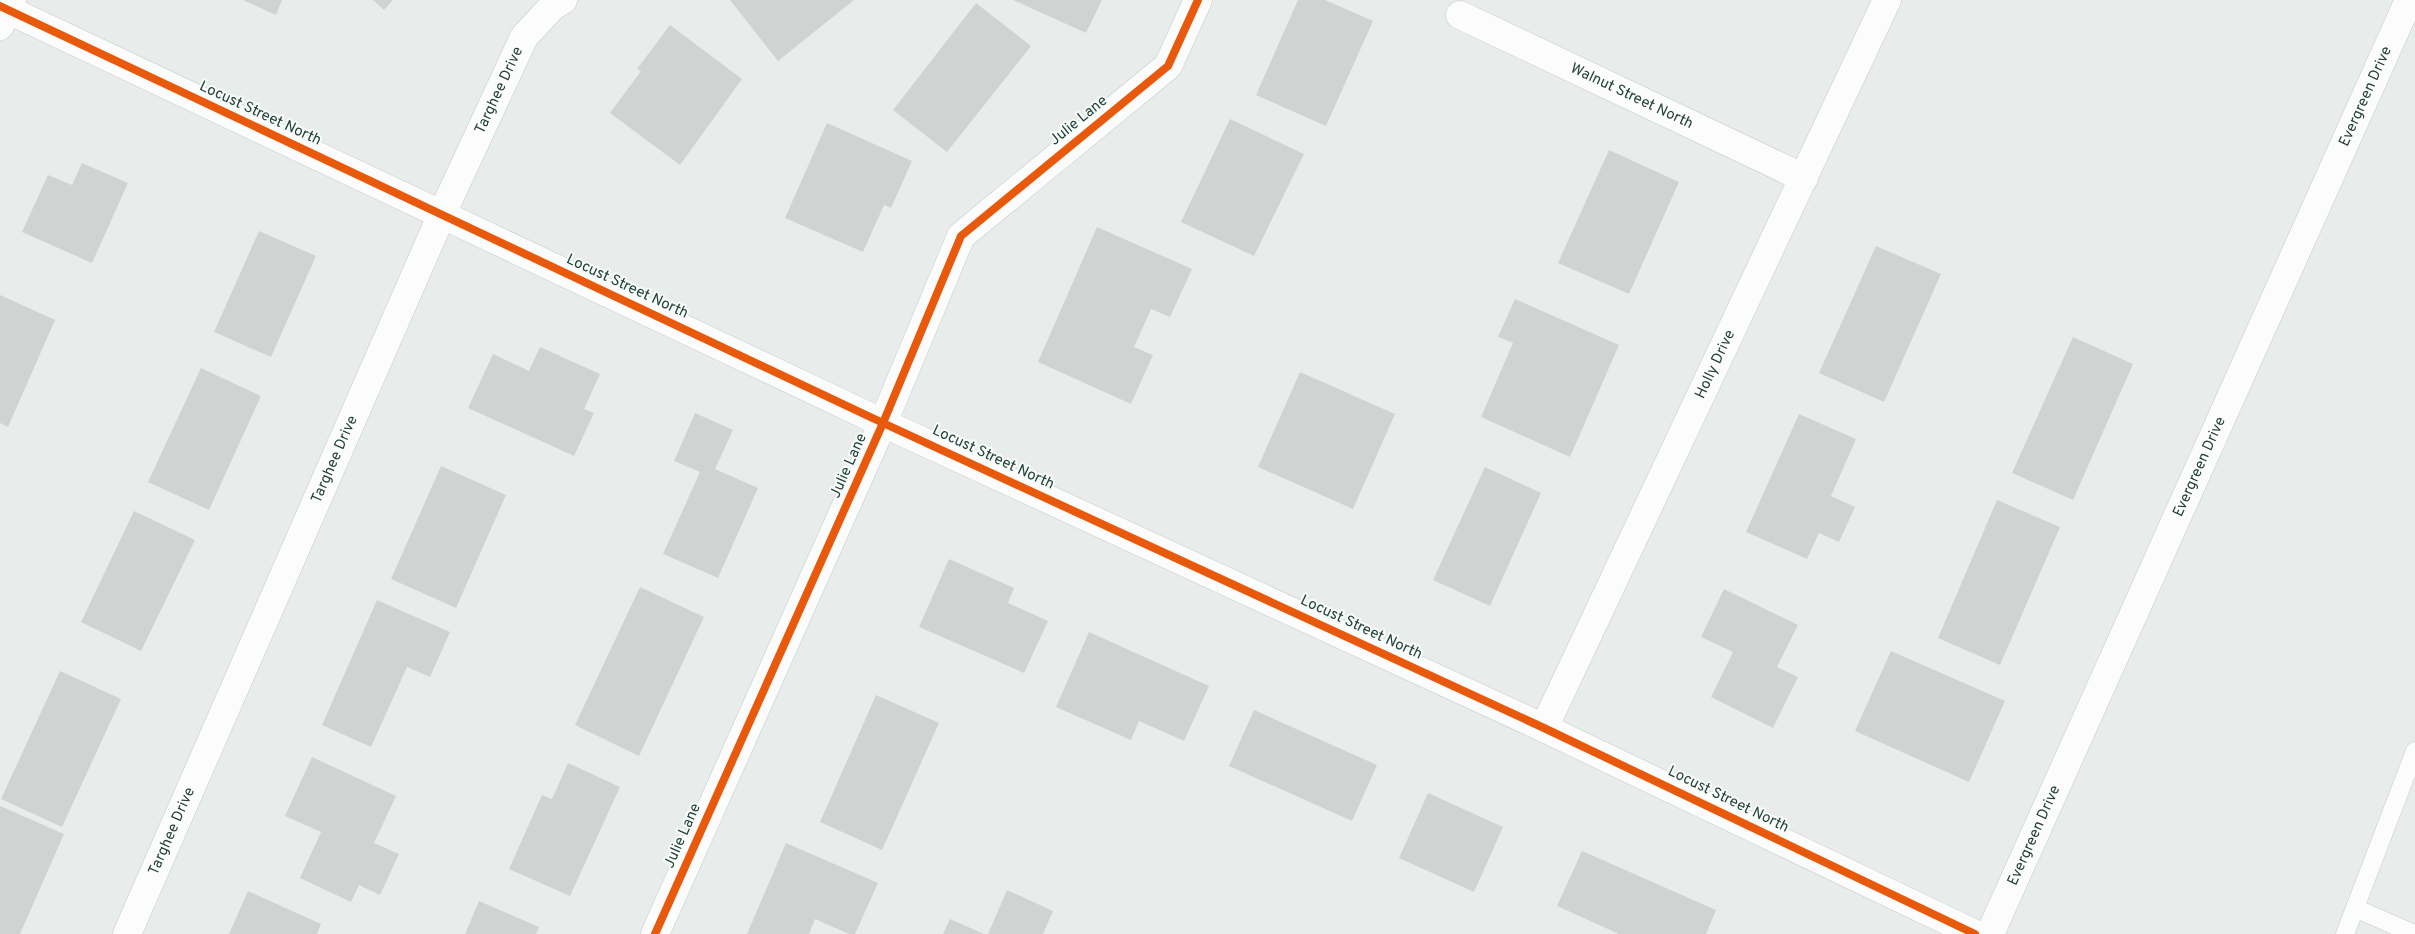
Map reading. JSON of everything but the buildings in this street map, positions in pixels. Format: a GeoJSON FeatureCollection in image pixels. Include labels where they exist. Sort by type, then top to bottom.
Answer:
{"type":"FeatureCollection","features":[{"type":"Feature","properties":{"kind":"street","name":"Targhee Drive"},"geometry":{"type":"LineString","coordinates":[[127,934],[442,214],[524,37],[553,6],[563,0]]}},
{"type":"Feature","properties":{"kind":"street","name":"Julie Lane"},"geometry":{"type":"LineString","coordinates":[[654,934],[883,423],[961,236],[1168,66],[1198,0]]}},
{"type":"Feature","properties":{"kind":"street","name":"Holly Drive"},"geometry":{"type":"LineString","coordinates":[[1544,728],[1887,0]]}},
{"type":"Feature","properties":{"kind":"street","name":"Evergreen Drive"},"geometry":{"type":"LineString","coordinates":[[1990,934],[2409,0]]}},
{"type":"Feature","properties":{"kind":"street","name":"Locust Street North"},"geometry":{"type":"LineString","coordinates":[[5,11],[442,214],[883,423],[1544,728],[1975,934]]}},
{"type":"Feature","properties":{"kind":"street","name":"Walnut Street North"},"geometry":{"type":"LineString","coordinates":[[1460,15],[1804,178]]}},
{"type":"Feature","properties":{"kind":"lane"},"geometry":{"type":"LineString","coordinates":[[2345,934],[2415,751]]}},
{"type":"Feature","properties":{"kind":"lane"},"geometry":{"type":"LineString","coordinates":[[2355,908],[2414,934]]}},
{"type":"Feature","properties":{"kind":"cycle path"},"geometry":{"type":"LineString","coordinates":[[655,934],[883,423],[961,236],[1168,66],[1198,0]]}},
{"type":"Feature","properties":{"kind":"cycle path"},"geometry":{"type":"LineString","coordinates":[[0,6],[883,423],[1544,728],[1975,934]]}}]}
